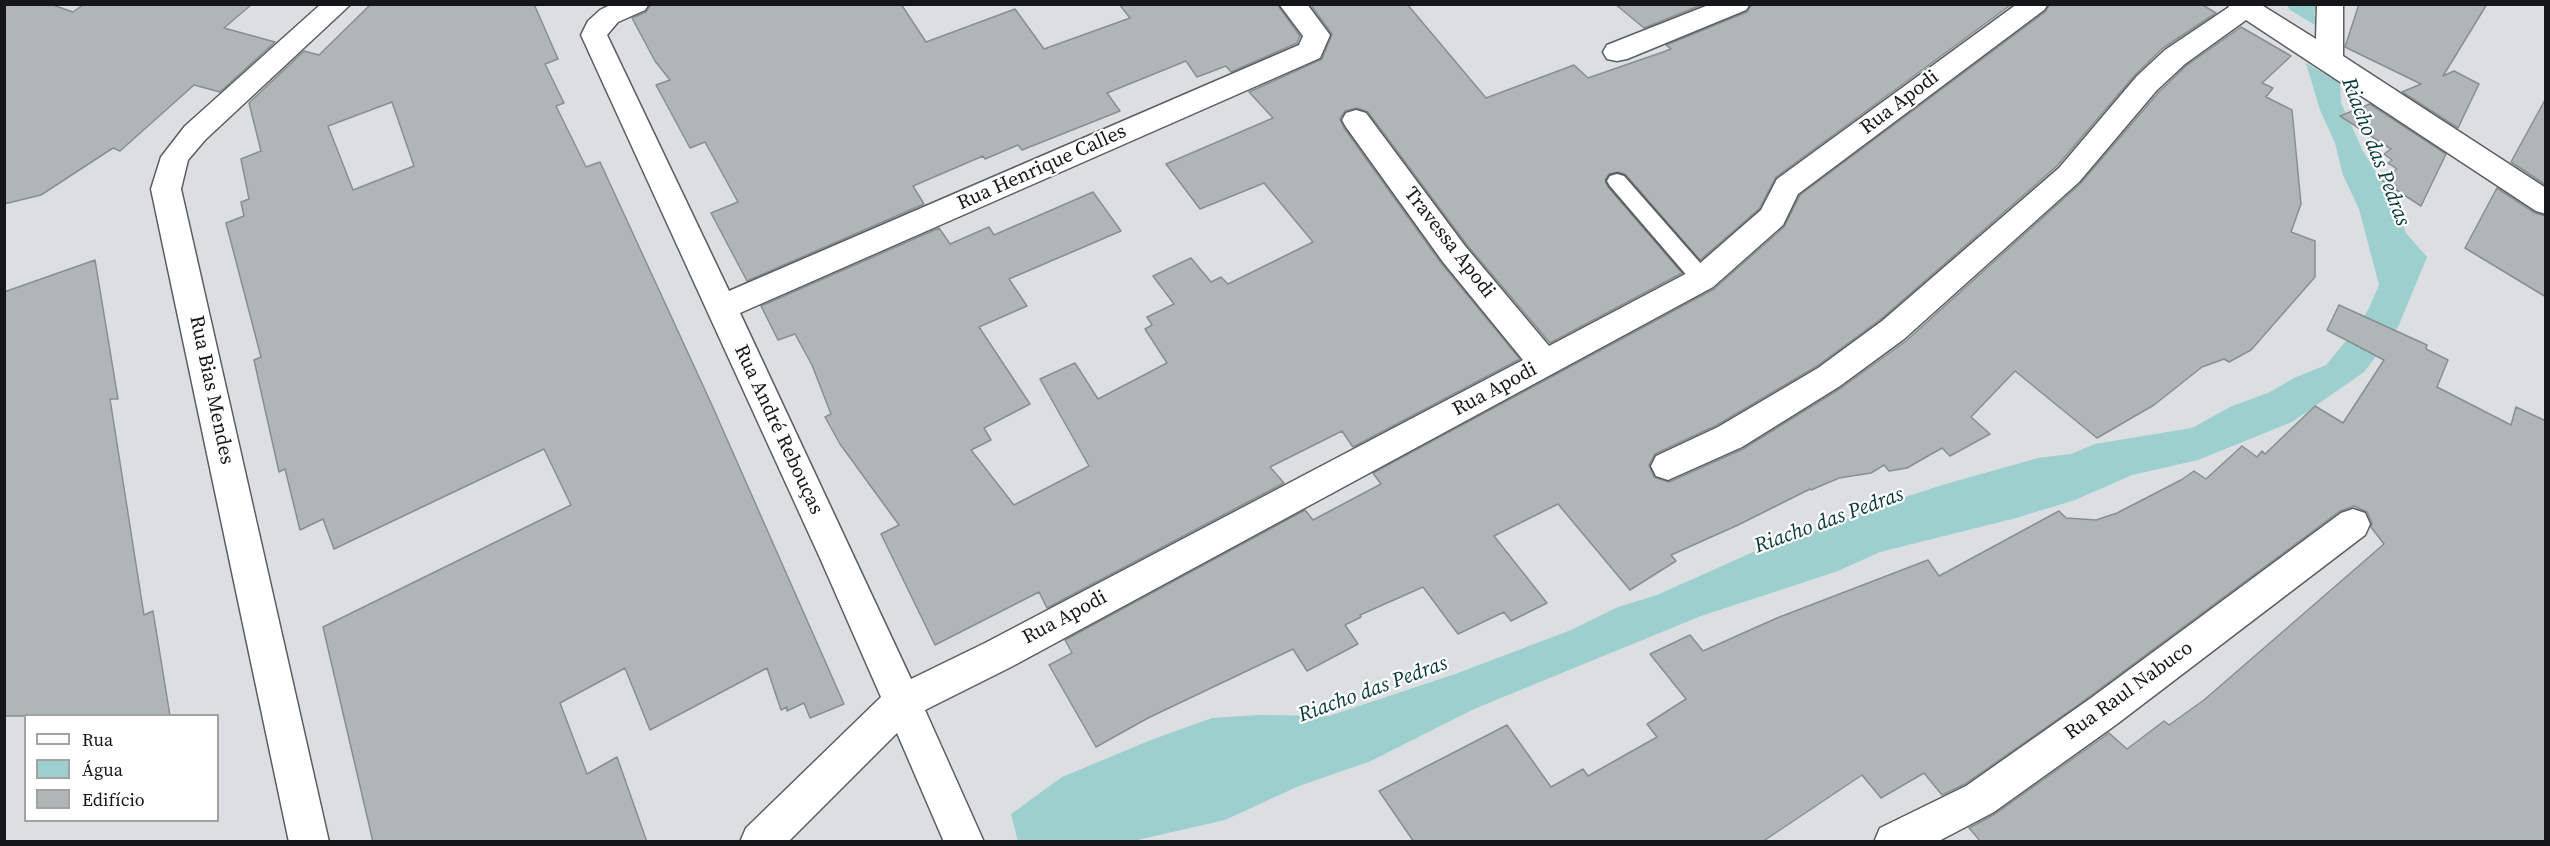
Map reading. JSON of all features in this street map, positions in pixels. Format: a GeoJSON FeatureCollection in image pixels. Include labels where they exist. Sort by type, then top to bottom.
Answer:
{"type":"FeatureCollection","features":[{"type":"Feature","properties":{"kind":"street","name":"Rua Bias Mendes"},"geometry":{"type":"LineString","coordinates":[[309,842],[166,189],[175,157],[195,133],[338,4]]}},
{"type":"Feature","properties":{"kind":"street","name":"Rua André Rebouças"},"geometry":{"type":"LineString","coordinates":[[636,4],[602,21],[594,34],[837,558],[962,839]]}},
{"type":"Feature","properties":{"kind":"street","name":"Rua Henrique Calles"},"geometry":{"type":"LineString","coordinates":[[721,308],[1310,51],[1317,35],[1292,4]]}},
{"type":"Feature","properties":{"kind":"street"},"geometry":{"type":"LineString","coordinates":[[1617,52],[1737,4]]}},
{"type":"Feature","properties":{"kind":"street","name":"Rua Apodi"},"geometry":{"type":"LineString","coordinates":[[760,842],[901,703],[999,655],[1702,279],[1772,217],[1787,187],[2035,4]]}},
{"type":"Feature","properties":{"kind":"street"},"geometry":{"type":"LineString","coordinates":[[2330,4],[2330,60]]}},
{"type":"Feature","properties":{"kind":"street"},"geometry":{"type":"LineString","coordinates":[[1668,466],[1730,438],[1828,377],[1893,330],[2069,176],[2147,83],[2175,57],[2242,6],[2330,60],[2546,204]]}},
{"type":"Feature","properties":{"kind":"street","name":"Travessa Apodi"},"geometry":{"type":"LineString","coordinates":[[1356,120],[1454,254],[1545,364]]}},
{"type":"Feature","properties":{"kind":"street","name":"Rua Raul Nabuco"},"geometry":{"type":"LineString","coordinates":[[1894,842],[1980,799],[2103,711],[2353,524]]}},
{"type":"Feature","properties":{"kind":"lane"},"geometry":{"type":"LineString","coordinates":[[1617,181],[1702,279]]}},
{"type":"Feature","properties":{"kind":"water"},"geometry":{"type":"Polygon","coordinates":[[[2287,5],[2316,5],[2314,14],[2320,28],[2290,10],[2287,5]]]}},
{"type":"Feature","properties":{"kind":"water"},"geometry":{"type":"Polygon","coordinates":[[[2306,63],[2340,83],[2341,103],[2363,151],[2391,197],[2406,233],[2427,257],[2398,327],[2364,372],[2292,422],[2198,460],[2132,475],[2075,500],[2016,518],[1880,552],[1838,571],[1701,616],[1474,709],[1371,761],[1299,786],[1225,820],[1133,841],[1018,842],[1011,814],[1062,777],[1151,740],[1212,718],[1258,715],[1329,716],[1458,673],[1571,630],[1618,607],[1657,595],[1769,545],[1822,529],[1872,508],[1942,485],[2038,458],[2071,454],[2095,444],[2192,428],[2230,407],[2270,392],[2294,378],[2326,365],[2356,329],[2368,310],[2379,285],[2359,209],[2343,175],[2335,143],[2320,110],[2306,63]]]}},
{"type":"Feature","properties":{"kind":"building"},"geometry":{"type":"Polygon","coordinates":[[[4,4],[50,4],[73,12],[84,4],[252,4],[224,28],[275,42],[220,92],[194,85],[120,151],[113,148],[41,195],[4,204],[4,4]]]}},
{"type":"Feature","properties":{"kind":"building"},"geometry":{"type":"Polygon","coordinates":[[[371,4],[534,4],[558,59],[545,64],[564,103],[556,106],[586,167],[600,162],[711,403],[844,704],[810,718],[804,703],[787,711],[787,707],[781,710],[767,668],[650,730],[625,668],[560,703],[587,774],[617,757],[647,842],[373,842],[323,627],[571,505],[544,449],[334,549],[323,519],[300,530],[285,469],[279,472],[254,360],[261,357],[226,223],[244,216],[241,202],[249,199],[241,159],[261,151],[249,103],[304,51],[319,55],[371,4]],[[392,102],[328,126],[353,190],[414,166],[392,102]]]}},
{"type":"Feature","properties":{"kind":"building"},"geometry":{"type":"Polygon","coordinates":[[[651,4],[901,4],[926,42],[1015,9],[1044,49],[1130,18],[1119,4],[1277,4],[1300,36],[1297,43],[1231,72],[1226,66],[1197,77],[1186,61],[1107,93],[1120,111],[1022,150],[1018,145],[985,159],[983,156],[913,186],[924,204],[747,281],[711,213],[738,202],[705,142],[690,148],[656,85],[670,80],[655,61],[632,18],[646,12],[651,4]]]}},
{"type":"Feature","properties":{"kind":"building"},"geometry":{"type":"Polygon","coordinates":[[[1310,4],[1407,4],[1486,98],[1574,65],[1588,78],[1663,52],[1671,49],[1666,45],[1747,12],[1752,4],[2012,4],[1776,177],[1759,209],[1700,260],[1626,175],[1618,172],[1609,174],[1605,180],[1608,187],[1682,273],[1550,343],[1467,245],[1368,112],[1357,108],[1345,111],[1340,119],[1344,128],[1441,263],[1520,359],[1353,447],[1342,431],[1270,467],[1284,483],[1047,608],[1039,592],[935,645],[881,534],[899,525],[840,444],[825,417],[831,414],[812,365],[795,334],[778,340],[761,306],[939,228],[950,244],[989,227],[994,235],[1093,192],[1121,231],[1009,279],[1027,306],[979,327],[1030,404],[984,428],[991,440],[971,450],[1014,505],[1089,466],[1040,379],[1075,363],[1098,399],[1167,363],[1145,329],[1152,325],[1147,317],[1174,304],[1153,276],[1191,258],[1211,282],[1221,277],[1228,284],[1313,242],[1264,183],[1200,209],[1166,164],[1273,118],[1249,92],[1322,59],[1332,34],[1310,4]]]}},
{"type":"Feature","properties":{"kind":"building"},"geometry":{"type":"Polygon","coordinates":[[[1615,4],[1704,4],[1644,28],[1615,4]]]}},
{"type":"Feature","properties":{"kind":"building"},"geometry":{"type":"Polygon","coordinates":[[[2050,4],[2201,4],[2216,13],[2163,48],[2135,75],[2057,166],[1881,319],[1817,366],[1717,425],[1655,454],[1649,465],[1654,477],[1669,482],[1743,449],[1841,388],[1906,341],[2080,184],[2159,92],[2186,66],[2241,27],[2291,56],[2262,83],[2273,88],[2266,97],[2292,110],[2301,204],[2291,232],[2315,241],[2315,277],[2251,350],[2229,362],[2224,359],[2202,367],[2154,405],[2097,438],[2015,371],[1971,417],[1990,434],[1950,456],[1942,448],[1907,468],[1889,471],[1884,465],[1871,473],[1839,478],[1810,489],[1671,555],[1676,561],[1630,590],[1558,504],[1494,536],[1547,603],[1511,621],[1504,612],[1458,634],[1423,587],[1360,615],[1361,617],[1345,625],[1358,644],[1307,671],[1293,649],[1148,718],[1096,747],[1049,665],[1072,653],[1065,640],[1305,510],[1313,520],[1381,484],[1373,473],[1714,289],[1784,227],[1800,195],[2045,12],[2050,4]]]}},
{"type":"Feature","properties":{"kind":"building"},"geometry":{"type":"Polygon","coordinates":[[[2359,4],[2487,4],[2443,76],[2454,71],[2479,84],[2458,128],[2402,92],[2421,84],[2345,47],[2359,4]]]}},
{"type":"Feature","properties":{"kind":"building"},"geometry":{"type":"Polygon","coordinates":[[[2546,98],[2546,185],[2511,162],[2546,98]]]}},
{"type":"Feature","properties":{"kind":"building"},"geometry":{"type":"Polygon","coordinates":[[[2370,104],[2446,154],[2421,206],[2381,180],[2397,169],[2388,163],[2392,160],[2384,154],[2391,149],[2340,116],[2370,104]]]}},
{"type":"Feature","properties":{"kind":"building"},"geometry":{"type":"Polygon","coordinates":[[[2497,188],[2535,213],[2546,216],[2546,297],[2465,248],[2497,188]]]}},
{"type":"Feature","properties":{"kind":"building"},"geometry":{"type":"Polygon","coordinates":[[[95,260],[118,399],[110,399],[144,615],[153,611],[170,714],[4,716],[4,292],[95,260]]]}},
{"type":"Feature","properties":{"kind":"building"},"geometry":{"type":"Polygon","coordinates":[[[2339,305],[2427,345],[2426,349],[2448,360],[2437,387],[2511,425],[2516,407],[2546,421],[2546,842],[1981,842],[1969,828],[1995,814],[2109,733],[2127,749],[2164,721],[2169,725],[2204,700],[2384,544],[2371,527],[2372,523],[2367,512],[2354,506],[2340,511],[2078,705],[1965,784],[1942,795],[1924,773],[1881,798],[1862,775],[1762,842],[1414,842],[1379,791],[1507,725],[1551,787],[1583,769],[1588,776],[1657,737],[1647,724],[1686,699],[1650,654],[1690,635],[1703,651],[1777,618],[1928,560],[1939,576],[2059,511],[2066,518],[2096,520],[2117,513],[2194,471],[2206,479],[2242,446],[2257,457],[2262,451],[2265,454],[2315,406],[2343,423],[2384,360],[2327,330],[2339,305]]]}},
{"type":"Feature","properties":{"kind":"water label","name":"Riacho das Pedras"},"geometry":{"type":"Point","coordinates":[2375,152]}},
{"type":"Feature","properties":{"kind":"water label","name":"Riacho das Pedras"},"geometry":{"type":"Point","coordinates":[1829,521]}},
{"type":"Feature","properties":{"kind":"water label","name":"Riacho das Pedras"},"geometry":{"type":"Point","coordinates":[1373,690]}}]}
